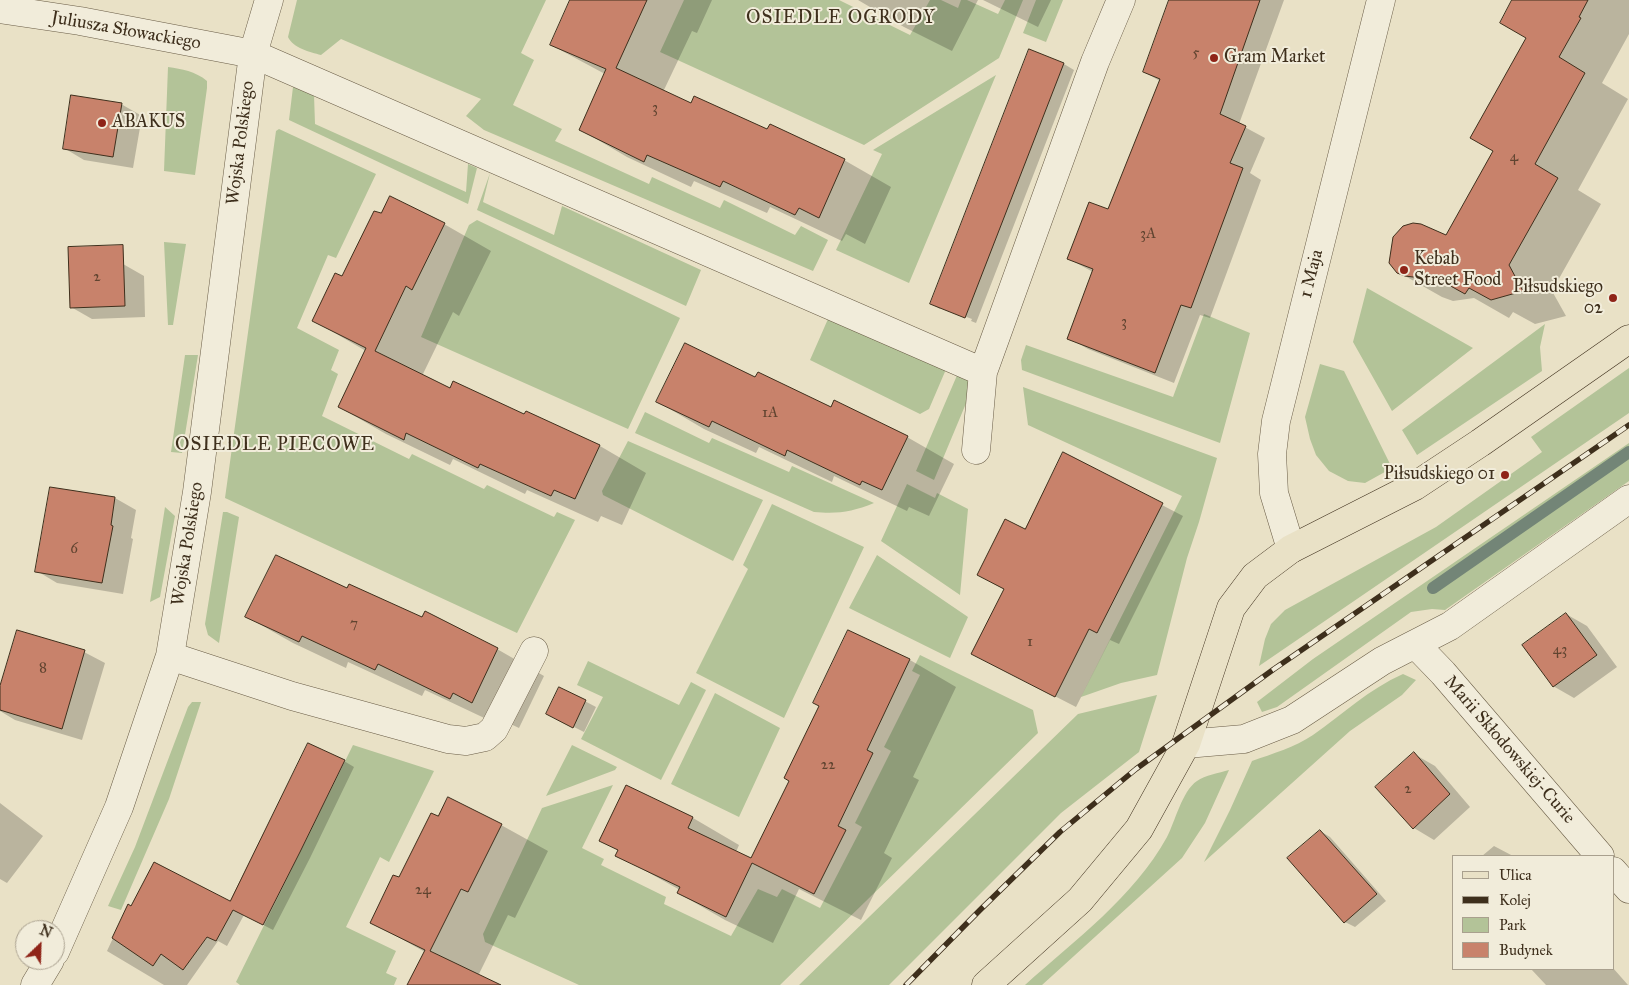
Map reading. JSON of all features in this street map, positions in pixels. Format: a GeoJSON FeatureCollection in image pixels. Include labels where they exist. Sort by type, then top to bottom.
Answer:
{"type":"FeatureCollection","features":[{"type":"Feature","properties":{"kind":"main road"},"geometry":{"type":"LineString","coordinates":[[986,985],[1080,900],[1139,829],[1186,744],[1231,608],[1255,576],[1291,549],[1415,486],[1629,339]]}},
{"type":"Feature","properties":{"kind":"street","name":"Wojska Polskiego"},"geometry":{"type":"LineString","coordinates":[[65,929],[119,807],[170,656],[197,492],[253,54],[268,0]]}},
{"type":"Feature","properties":{"kind":"street"},"geometry":{"type":"LineString","coordinates":[[976,450],[983,372],[1095,62],[1121,0]]}},
{"type":"Feature","properties":{"kind":"street","name":"1 Maja"},"geometry":{"type":"LineString","coordinates":[[1291,549],[1274,493],[1272,454],[1276,421],[1381,0]]}},
{"type":"Feature","properties":{"kind":"street","name":"Juliusza Słowackiego"},"geometry":{"type":"LineString","coordinates":[[0,9],[80,21],[253,54],[788,289],[983,372]]}},
{"type":"Feature","properties":{"kind":"street"},"geometry":{"type":"LineString","coordinates":[[1186,744],[1244,739],[1292,720],[1382,661],[1450,626],[1629,500]]}},
{"type":"Feature","properties":{"kind":"street","name":"Marii Skłodowskiej-Curie"},"geometry":{"type":"LineString","coordinates":[[1416,644],[1599,855]]}},
{"type":"Feature","properties":{"kind":"street"},"geometry":{"type":"LineString","coordinates":[[170,656],[302,698],[448,739],[466,740],[485,737],[494,729],[534,651]]}},
{"type":"Feature","properties":{"kind":"street"},"geometry":{"type":"LineString","coordinates":[[1614,872],[1629,890]]}},
{"type":"Feature","properties":{"kind":"street"},"geometry":{"type":"LineString","coordinates":[[35,985],[44,970]]}},
{"type":"Feature","properties":{"kind":"green space"},"geometry":{"type":"Polygon","coordinates":[[[297,0],[546,0],[521,53],[534,60],[513,105],[562,129],[555,141],[649,184],[652,177],[720,208],[724,200],[795,235],[801,226],[828,240],[813,271],[484,130],[466,116],[481,99],[341,39],[321,55],[298,47],[288,37],[297,0]]]}},
{"type":"Feature","properties":{"kind":"green space"},"geometry":{"type":"Polygon","coordinates":[[[684,0],[839,0],[910,35],[930,0],[941,0],[958,8],[961,0],[967,0],[998,14],[1005,0],[1023,0],[999,58],[864,145],[660,52],[684,0]]]}},
{"type":"Feature","properties":{"kind":"green space"},"geometry":{"type":"Polygon","coordinates":[[[1036,0],[1063,0],[1046,42],[1023,33],[1036,0]]]}},
{"type":"Feature","properties":{"kind":"green space"},"geometry":{"type":"Polygon","coordinates":[[[168,67],[193,73],[207,81],[195,175],[164,171],[168,67]]]}},
{"type":"Feature","properties":{"kind":"green space"},"geometry":{"type":"Polygon","coordinates":[[[996,75],[909,283],[836,250],[882,154],[873,150],[996,75]]]}},
{"type":"Feature","properties":{"kind":"green space"},"geometry":{"type":"Polygon","coordinates":[[[293,87],[314,95],[315,124],[466,192],[468,164],[477,168],[468,204],[289,120],[293,87]]]}},
{"type":"Feature","properties":{"kind":"green space"},"geometry":{"type":"Polygon","coordinates":[[[279,129],[376,174],[336,258],[328,255],[297,328],[339,350],[331,370],[338,374],[322,416],[409,459],[412,454],[484,489],[487,485],[554,517],[557,512],[575,520],[517,633],[225,498],[276,131],[279,129]]]}},
{"type":"Feature","properties":{"kind":"green space"},"geometry":{"type":"Polygon","coordinates":[[[490,173],[483,202],[554,235],[562,206],[701,270],[686,306],[477,210],[490,173]]]}},
{"type":"Feature","properties":{"kind":"green space"},"geometry":{"type":"Polygon","coordinates":[[[477,220],[680,318],[628,429],[421,337],[469,225],[477,220]]]}},
{"type":"Feature","properties":{"kind":"green space"},"geometry":{"type":"Polygon","coordinates":[[[164,242],[186,244],[173,325],[168,325],[164,242]]]}},
{"type":"Feature","properties":{"kind":"green space"},"geometry":{"type":"Polygon","coordinates":[[[1367,288],[1473,348],[1392,411],[1353,342],[1367,288]]]}},
{"type":"Feature","properties":{"kind":"green space"},"geometry":{"type":"Polygon","coordinates":[[[1204,314],[1250,333],[1220,443],[1022,370],[1021,360],[1026,345],[1173,397],[1204,314]]]}},
{"type":"Feature","properties":{"kind":"green space"},"geometry":{"type":"Polygon","coordinates":[[[828,319],[947,367],[929,409],[920,414],[810,360],[828,319]]]}},
{"type":"Feature","properties":{"kind":"green space"},"geometry":{"type":"Polygon","coordinates":[[[1545,324],[1540,347],[1542,371],[1417,455],[1402,430],[1545,324]]]}},
{"type":"Feature","properties":{"kind":"green space"},"geometry":{"type":"Polygon","coordinates":[[[185,355],[198,355],[182,453],[171,452],[185,355]]]}},
{"type":"Feature","properties":{"kind":"green space"},"geometry":{"type":"Polygon","coordinates":[[[1320,364],[1344,371],[1392,468],[1365,483],[1348,481],[1329,471],[1316,455],[1305,417],[1320,364]]]}},
{"type":"Feature","properties":{"kind":"green space"},"geometry":{"type":"Polygon","coordinates":[[[1629,368],[1629,413],[1259,666],[1265,639],[1271,624],[1285,610],[1436,527],[1542,452],[1531,437],[1629,368]]]}},
{"type":"Feature","properties":{"kind":"green space"},"geometry":{"type":"Polygon","coordinates":[[[958,373],[971,379],[972,389],[934,480],[916,471],[958,373]]]}},
{"type":"Feature","properties":{"kind":"green space"},"geometry":{"type":"Polygon","coordinates":[[[1023,387],[1217,458],[1187,558],[1157,675],[1121,683],[1081,697],[1182,496],[1028,425],[1023,387]]]}},
{"type":"Feature","properties":{"kind":"green space"},"geometry":{"type":"Polygon","coordinates":[[[645,412],[709,443],[712,438],[789,472],[792,466],[874,503],[845,512],[814,512],[635,433],[645,412]]]}},
{"type":"Feature","properties":{"kind":"green space"},"geometry":{"type":"Polygon","coordinates":[[[628,441],[763,500],[733,561],[603,495],[602,491],[628,441]]]}},
{"type":"Feature","properties":{"kind":"green space"},"geometry":{"type":"Polygon","coordinates":[[[1629,443],[1629,481],[1445,610],[1432,609],[1411,612],[1277,707],[1262,712],[1257,702],[1313,659],[1629,443]]]}},
{"type":"Feature","properties":{"kind":"green space"},"geometry":{"type":"Polygon","coordinates":[[[907,484],[935,498],[937,493],[968,509],[960,595],[881,541],[907,484]]]}},
{"type":"Feature","properties":{"kind":"green space"},"geometry":{"type":"Polygon","coordinates":[[[772,504],[864,547],[784,718],[696,673],[748,569],[743,565],[772,504]]]}},
{"type":"Feature","properties":{"kind":"green space"},"geometry":{"type":"Polygon","coordinates":[[[165,507],[175,516],[160,597],[150,602],[165,507]]]}},
{"type":"Feature","properties":{"kind":"green space"},"geometry":{"type":"Polygon","coordinates":[[[223,512],[239,517],[219,643],[208,635],[205,624],[223,512]]]}},
{"type":"Feature","properties":{"kind":"green space"},"geometry":{"type":"Polygon","coordinates":[[[877,555],[968,617],[950,658],[849,608],[877,555]]]}},
{"type":"Feature","properties":{"kind":"green space"},"geometry":{"type":"Polygon","coordinates":[[[920,655],[1033,710],[1038,733],[780,985],[579,985],[485,942],[483,934],[542,808],[613,785],[582,848],[604,859],[601,865],[666,897],[664,904],[731,936],[758,889],[777,897],[782,889],[820,908],[862,827],[855,823],[891,751],[884,747],[920,675],[912,671],[920,655]]]}},
{"type":"Feature","properties":{"kind":"green space"},"geometry":{"type":"Polygon","coordinates":[[[588,661],[679,705],[691,682],[706,690],[661,780],[581,739],[603,697],[577,685],[588,661]]]}},
{"type":"Feature","properties":{"kind":"green space"},"geometry":{"type":"Polygon","coordinates":[[[1403,674],[1416,680],[1402,695],[1350,731],[1204,862],[1252,761],[1283,750],[1313,735],[1367,694],[1403,674]]]}},
{"type":"Feature","properties":{"kind":"green space"},"geometry":{"type":"Polygon","coordinates":[[[715,693],[780,728],[739,817],[671,784],[715,693]]]}},
{"type":"Feature","properties":{"kind":"green space"},"geometry":{"type":"Polygon","coordinates":[[[1157,695],[1139,752],[1061,813],[889,985],[799,985],[1078,714],[1157,695]]]}},
{"type":"Feature","properties":{"kind":"green space"},"geometry":{"type":"Polygon","coordinates":[[[192,702],[201,702],[169,799],[121,910],[108,906],[135,847],[188,707],[192,702]]]}},
{"type":"Feature","properties":{"kind":"green space"},"geometry":{"type":"Polygon","coordinates":[[[353,745],[434,771],[389,862],[380,857],[346,927],[396,951],[386,973],[397,978],[394,985],[240,985],[236,982],[353,745]]]}},
{"type":"Feature","properties":{"kind":"green space"},"geometry":{"type":"Polygon","coordinates":[[[572,745],[617,767],[615,770],[546,796],[572,745]]]}},
{"type":"Feature","properties":{"kind":"green space"},"geometry":{"type":"Polygon","coordinates":[[[1229,770],[1205,823],[1182,858],[1042,985],[1025,985],[1102,917],[1138,879],[1167,837],[1183,799],[1192,786],[1204,777],[1229,770]]]}},
{"type":"Feature","properties":{"kind":"building"},"geometry":{"type":"Polygon","coordinates":[[[570,0],[647,0],[616,68],[691,103],[694,96],[767,129],[770,124],[845,159],[819,218],[799,208],[795,215],[723,181],[720,187],[647,155],[644,162],[579,130],[606,69],[550,45],[570,0]]]}},
{"type":"Feature","properties":{"kind":"building"},"geometry":{"type":"Polygon","coordinates":[[[1169,0],[1260,0],[1220,114],[1246,126],[1230,163],[1243,168],[1191,308],[1181,305],[1155,373],[1067,339],[1093,269],[1067,259],[1089,202],[1108,209],[1160,79],[1143,72],[1169,0]]]}},
{"type":"Feature","properties":{"kind":"building"},"geometry":{"type":"Polygon","coordinates":[[[1512,0],[1588,0],[1579,17],[1581,18],[1559,57],[1585,73],[1535,164],[1558,178],[1509,265],[1523,291],[1491,300],[1469,288],[1465,294],[1429,274],[1413,277],[1405,276],[1397,273],[1389,263],[1393,237],[1403,226],[1413,223],[1421,224],[1446,235],[1493,151],[1470,138],[1526,38],[1500,23],[1512,0]]]}},
{"type":"Feature","properties":{"kind":"building"},"geometry":{"type":"Polygon","coordinates":[[[1029,49],[1064,63],[965,318],[930,304],[1029,49]]]}},
{"type":"Feature","properties":{"kind":"building"},"geometry":{"type":"Polygon","coordinates":[[[71,95],[122,103],[113,157],[63,149],[71,95]]]}},
{"type":"Feature","properties":{"kind":"building"},"geometry":{"type":"Polygon","coordinates":[[[390,196],[445,223],[412,290],[406,286],[375,351],[450,388],[453,381],[524,414],[526,411],[600,445],[575,499],[554,490],[551,496],[480,464],[478,468],[406,433],[404,440],[338,407],[366,348],[312,321],[335,273],[342,276],[374,211],[381,213],[390,196]]]}},
{"type":"Feature","properties":{"kind":"building"},"geometry":{"type":"Polygon","coordinates":[[[123,245],[125,306],[70,308],[68,247],[123,245]]]}},
{"type":"Feature","properties":{"kind":"building"},"geometry":{"type":"Polygon","coordinates":[[[685,343],[755,377],[758,372],[831,407],[834,400],[908,436],[882,490],[862,481],[860,485],[787,450],[785,456],[712,421],[709,427],[656,402],[685,343]]]}},
{"type":"Feature","properties":{"kind":"building"},"geometry":{"type":"Polygon","coordinates":[[[1063,452],[1163,503],[1097,633],[1089,629],[1055,697],[971,654],[1004,589],[977,575],[1005,519],[1025,529],[1063,452]]]}},
{"type":"Feature","properties":{"kind":"building"},"geometry":{"type":"Polygon","coordinates":[[[50,487],[115,497],[111,525],[113,526],[102,583],[35,572],[50,487]]]}},
{"type":"Feature","properties":{"kind":"building"},"geometry":{"type":"Polygon","coordinates":[[[276,555],[347,588],[349,584],[422,617],[425,611],[498,648],[472,703],[453,693],[450,699],[378,664],[375,670],[302,636],[299,642],[245,617],[276,555]]]}},
{"type":"Feature","properties":{"kind":"building"},"geometry":{"type":"Polygon","coordinates":[[[1566,613],[1597,655],[1553,687],[1522,645],[1566,613]]]}},
{"type":"Feature","properties":{"kind":"building"},"geometry":{"type":"Polygon","coordinates":[[[17,630],[85,650],[62,729],[0,710],[0,686],[17,630]]]}},
{"type":"Feature","properties":{"kind":"building"},"geometry":{"type":"Polygon","coordinates":[[[848,630],[910,659],[867,750],[873,753],[838,826],[846,830],[814,894],[752,863],[726,917],[677,893],[680,887],[615,856],[618,850],[599,841],[626,785],[693,817],[688,828],[751,858],[789,781],[784,778],[819,706],[813,703],[848,630]]]}},
{"type":"Feature","properties":{"kind":"building"},"geometry":{"type":"Polygon","coordinates":[[[559,687],[586,700],[573,728],[546,714],[559,687]]]}},
{"type":"Feature","properties":{"kind":"building"},"geometry":{"type":"Polygon","coordinates":[[[308,743],[345,760],[263,925],[233,910],[216,941],[207,937],[183,970],[161,954],[153,966],[112,938],[128,904],[131,906],[154,862],[230,901],[308,743]]]}},
{"type":"Feature","properties":{"kind":"building"},"geometry":{"type":"Polygon","coordinates":[[[1414,752],[1450,794],[1413,829],[1375,787],[1414,752]]]}},
{"type":"Feature","properties":{"kind":"building"},"geometry":{"type":"Polygon","coordinates":[[[448,797],[502,824],[468,892],[461,889],[430,951],[501,985],[407,985],[425,950],[370,923],[393,875],[399,877],[431,813],[438,816],[448,797]]]}},
{"type":"Feature","properties":{"kind":"building"},"geometry":{"type":"Polygon","coordinates":[[[1320,830],[1377,894],[1344,923],[1287,858],[1320,830]]]}},
{"type":"Feature","properties":{"kind":"waterway"},"geometry":{"type":"LineString","coordinates":[[1433,588],[1629,452]]}},
{"type":"Feature","properties":{"kind":"railway"},"geometry":{"type":"LineString","coordinates":[[906,985],[1060,832],[1136,769],[1274,669],[1629,425]]}},
{"type":"Feature","properties":{"kind":"place","name":"Gram Market"},"geometry":{"type":"Point","coordinates":[1214,58]}},
{"type":"Feature","properties":{"kind":"place","name":"ABAKUS"},"geometry":{"type":"Point","coordinates":[102,123]}},
{"type":"Feature","properties":{"kind":"place","name":"Kebab Street Food"},"geometry":{"type":"Point","coordinates":[1404,270]}},
{"type":"Feature","properties":{"kind":"place","name":"Piłsudskiego 02"},"geometry":{"type":"Point","coordinates":[1613,298]}},
{"type":"Feature","properties":{"kind":"place","name":"Piłsudskiego 01"},"geometry":{"type":"Point","coordinates":[1505,475]}},
{"type":"Feature","properties":{"kind":"district","name":"OSIEDLE OGRODY"},"geometry":{"type":"Point","coordinates":[841,18]}},
{"type":"Feature","properties":{"kind":"district","name":"OSIEDLE PIECOWE"},"geometry":{"type":"Point","coordinates":[275,445]}}]}
